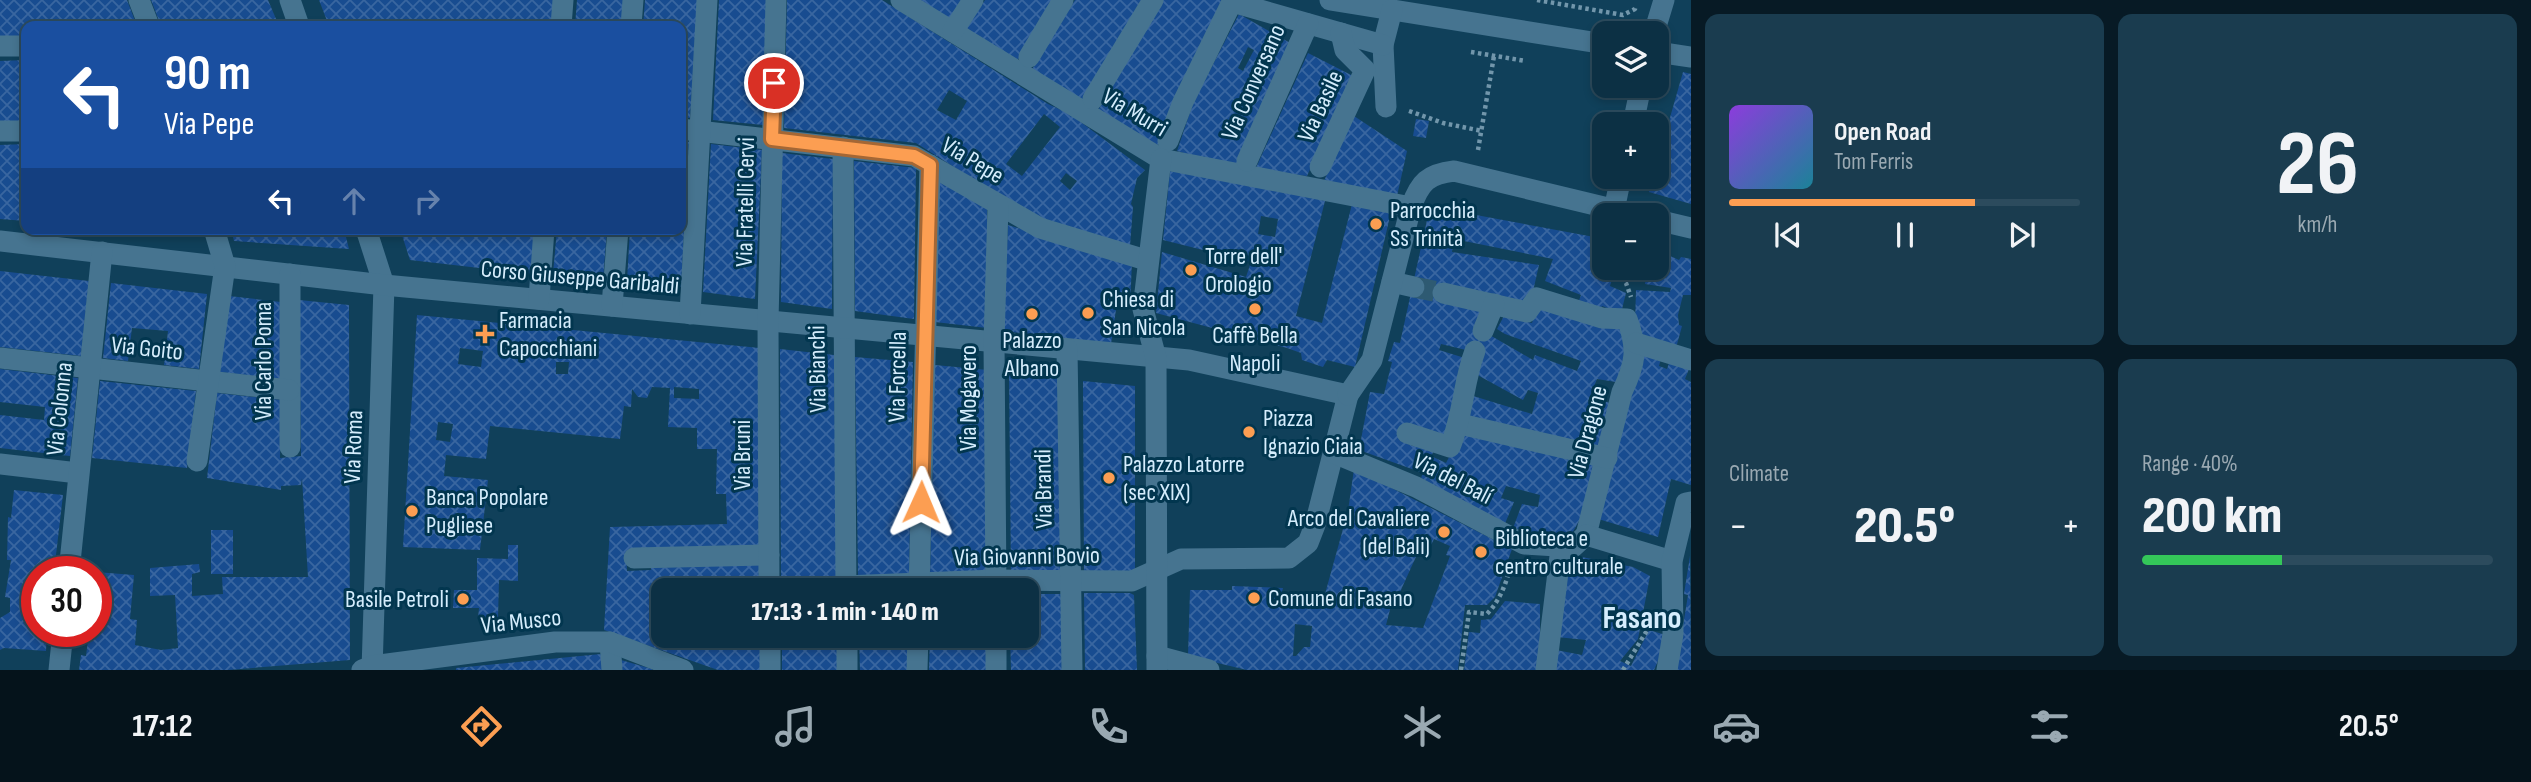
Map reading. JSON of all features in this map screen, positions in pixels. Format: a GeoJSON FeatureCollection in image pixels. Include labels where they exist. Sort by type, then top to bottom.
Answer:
{"type":"FeatureCollection","features":[{"type":"Feature","properties":{"kind":"street"},"geometry":{"type":"LineString","coordinates":[[139,0],[147,21]]}},
{"type":"Feature","properties":{"kind":"street"},"geometry":{"type":"LineString","coordinates":[[290,0],[297,21]]}},
{"type":"Feature","properties":{"kind":"street"},"geometry":{"type":"LineString","coordinates":[[561,21],[563,0]]}},
{"type":"Feature","properties":{"kind":"street"},"geometry":{"type":"LineString","coordinates":[[631,21],[633,0]]}},
{"type":"Feature","properties":{"kind":"street"},"geometry":{"type":"LineString","coordinates":[[690,314],[690,130],[707,0]]}},
{"type":"Feature","properties":{"kind":"street","name":"Via Fratelli Cervi"},"geometry":{"type":"LineString","coordinates":[[768,321],[776,0]]}},
{"type":"Feature","properties":{"kind":"street","name":"Via Murri"},"geometry":{"type":"LineString","coordinates":[[901,0],[1165,150],[1411,206]]}},
{"type":"Feature","properties":{"kind":"street"},"geometry":{"type":"LineString","coordinates":[[953,31],[973,0]]}},
{"type":"Feature","properties":{"kind":"street"},"geometry":{"type":"LineString","coordinates":[[1029,57],[1063,0]]}},
{"type":"Feature","properties":{"kind":"street"},"geometry":{"type":"LineString","coordinates":[[1093,99],[1153,0]]}},
{"type":"Feature","properties":{"kind":"street"},"geometry":{"type":"LineString","coordinates":[[1658,21],[1664,0]]}},
{"type":"Feature","properties":{"kind":"street"},"geometry":{"type":"LineString","coordinates":[[1338,1],[1592,42]]}},
{"type":"Feature","properties":{"kind":"street"},"geometry":{"type":"LineString","coordinates":[[1209,670],[1157,663],[1156,358],[1143,309],[1146,260],[1165,150],[1188,90],[1232,2],[1383,45]]}},
{"type":"Feature","properties":{"kind":"street"},"geometry":{"type":"LineString","coordinates":[[1386,107],[1383,45],[1392,10]]}},
{"type":"Feature","properties":{"kind":"street","name":"Via Conversano"},"geometry":{"type":"LineString","coordinates":[[1247,161],[1308,24]]}},
{"type":"Feature","properties":{"kind":"street","name":"Via Basile"},"geometry":{"type":"LineString","coordinates":[[1320,167],[1365,70],[1345,50],[1341,33]]}},
{"type":"Feature","properties":{"kind":"street"},"geometry":{"type":"LineString","coordinates":[[0,46],[21,46]]}},
{"type":"Feature","properties":{"kind":"street"},"geometry":{"type":"LineString","coordinates":[[1669,54],[1691,57]]}},
{"type":"Feature","properties":{"kind":"street","name":"Via Pepe"},"geometry":{"type":"LineString","coordinates":[[690,130],[914,156],[1040,228],[1146,260]]}},
{"type":"Feature","properties":{"kind":"street"},"geometry":{"type":"LineString","coordinates":[[0,131],[21,131]]}},
{"type":"Feature","properties":{"kind":"street","name":"Via Bianchi"},"geometry":{"type":"LineString","coordinates":[[843,147],[846,578]]}},
{"type":"Feature","properties":{"kind":"street","name":"Via Forcella"},"geometry":{"type":"LineString","coordinates":[[919,578],[930,165]]}},
{"type":"Feature","properties":{"kind":"street"},"geometry":{"type":"LineString","coordinates":[[1157,569],[1181,559],[1289,558],[1308,543],[1348,395],[1372,360],[1411,206],[1419,185],[1433,173],[1454,171],[1592,205]]}},
{"type":"Feature","properties":{"kind":"street","name":"Via Mogavero"},"geometry":{"type":"LineString","coordinates":[[995,578],[994,342],[998,206]]}},
{"type":"Feature","properties":{"kind":"street"},"geometry":{"type":"LineString","coordinates":[[1669,223],[1691,228]]}},
{"type":"Feature","properties":{"kind":"street"},"geometry":{"type":"LineString","coordinates":[[197,461],[225,267],[217,235]]}},
{"type":"Feature","properties":{"kind":"street","name":"Via Roma"},"geometry":{"type":"LineString","coordinates":[[368,235],[384,285],[369,669]]}},
{"type":"Feature","properties":{"kind":"street"},"geometry":{"type":"LineString","coordinates":[[539,299],[544,235]]}},
{"type":"Feature","properties":{"kind":"street"},"geometry":{"type":"LineString","coordinates":[[612,306],[618,235]]}},
{"type":"Feature","properties":{"kind":"street","name":"Corso Giuseppe Garibaldi"},"geometry":{"type":"LineString","coordinates":[[0,241],[384,285],[1156,358]]}},
{"type":"Feature","properties":{"kind":"street","name":"Via Colonna"},"geometry":{"type":"LineString","coordinates":[[70,556],[102,252]]}},
{"type":"Feature","properties":{"kind":"street","name":"Via Carlo Poma"},"geometry":{"type":"LineString","coordinates":[[290,274],[290,447]]}},
{"type":"Feature","properties":{"kind":"street"},"geometry":{"type":"LineString","coordinates":[[1392,282],[1414,287]]}},
{"type":"Feature","properties":{"kind":"street"},"geometry":{"type":"LineString","coordinates":[[1443,293],[1527,312],[1537,298],[1602,318],[1627,319],[1636,342],[1691,360]]}},
{"type":"Feature","properties":{"kind":"street"},"geometry":{"type":"LineString","coordinates":[[1407,433],[1450,447],[1460,424],[1467,391],[1467,373],[1494,304]]}},
{"type":"Feature","properties":{"kind":"street","name":"Via Bruni"},"geometry":{"type":"LineString","coordinates":[[768,321],[769,578]]}},
{"type":"Feature","properties":{"kind":"street","name":"Via Dragone"},"geometry":{"type":"LineString","coordinates":[[1586,535],[1622,392],[1632,372],[1636,342]]}},
{"type":"Feature","properties":{"kind":"street","name":"Via Brandi"},"geometry":{"type":"LineString","coordinates":[[1067,349],[1072,670]]}},
{"type":"Feature","properties":{"kind":"street","name":"Via Goito"},"geometry":{"type":"LineString","coordinates":[[0,358],[289,390]]}},
{"type":"Feature","properties":{"kind":"street"},"geometry":{"type":"LineString","coordinates":[[1156,358],[1189,360],[1348,395]]}},
{"type":"Feature","properties":{"kind":"street"},"geometry":{"type":"LineString","coordinates":[[1460,424],[1607,458]]}},
{"type":"Feature","properties":{"kind":"street","name":"Via del Balí"},"geometry":{"type":"LineString","coordinates":[[1334,453],[1416,487],[1517,541],[1561,548]]}},
{"type":"Feature","properties":{"kind":"street"},"geometry":{"type":"LineString","coordinates":[[0,464],[78,473]]}},
{"type":"Feature","properties":{"kind":"street"},"geometry":{"type":"LineString","coordinates":[[1668,670],[1673,634],[1672,561],[1686,503],[1691,502]]}},
{"type":"Feature","properties":{"kind":"street"},"geometry":{"type":"LineString","coordinates":[[1546,670],[1561,548],[1573,547],[1586,535],[1672,561]]}},
{"type":"Feature","properties":{"kind":"street"},"geometry":{"type":"LineString","coordinates":[[634,558],[769,555]]}},
{"type":"Feature","properties":{"kind":"street","name":"Via Giovanni Bovio"},"geometry":{"type":"LineString","coordinates":[[1039,583],[1132,581],[1157,569]]}},
{"type":"Feature","properties":{"kind":"street","name":"Via Musco"},"geometry":{"type":"LineString","coordinates":[[369,669],[555,642],[610,642],[683,670]]}},
{"type":"Feature","properties":{"kind":"street"},"geometry":{"type":"LineString","coordinates":[[610,642],[612,670]]}},
{"type":"Feature","properties":{"kind":"street"},"geometry":{"type":"LineString","coordinates":[[59,670],[61,647]]}},
{"type":"Feature","properties":{"kind":"street"},"geometry":{"type":"LineString","coordinates":[[770,648],[770,670]]}},
{"type":"Feature","properties":{"kind":"street"},"geometry":{"type":"LineString","coordinates":[[847,648],[847,670]]}},
{"type":"Feature","properties":{"kind":"street"},"geometry":{"type":"LineString","coordinates":[[917,670],[918,648]]}},
{"type":"Feature","properties":{"kind":"street"},"geometry":{"type":"LineString","coordinates":[[996,648],[996,670]]}},
{"type":"Feature","properties":{"kind":"path"},"geometry":{"type":"LineString","coordinates":[[1537,0],[1623,15],[1635,9],[1637,0]]}},
{"type":"Feature","properties":{"kind":"path"},"geometry":{"type":"LineString","coordinates":[[1471,52],[1526,61]]}},
{"type":"Feature","properties":{"kind":"path"},"geometry":{"type":"LineString","coordinates":[[1478,150],[1494,56]]}},
{"type":"Feature","properties":{"kind":"path"},"geometry":{"type":"LineString","coordinates":[[1417,113],[1443,123],[1482,131]]}},
{"type":"Feature","properties":{"kind":"path"},"geometry":{"type":"LineString","coordinates":[[1461,670],[1469,612],[1487,614],[1502,596],[1517,541]]}},
{"type":"Feature","properties":{"kind":"path"},"geometry":{"type":"LineString","coordinates":[[1623,670],[1648,626],[1673,634]]}},
{"type":"Feature","properties":{"kind":"building"},"geometry":{"type":"Polygon","coordinates":[[[0,0],[127,0],[135,21],[21,21],[21,40],[0,41],[0,0]]]}},
{"type":"Feature","properties":{"kind":"building"},"geometry":{"type":"Polygon","coordinates":[[[151,0],[268,0],[277,21],[159,21],[151,0]]]}},
{"type":"Feature","properties":{"kind":"building"},"geometry":{"type":"Polygon","coordinates":[[[319,0],[554,0],[552,21],[327,21],[319,0]]]}},
{"type":"Feature","properties":{"kind":"building"},"geometry":{"type":"Polygon","coordinates":[[[577,0],[625,0],[623,21],[575,21],[577,0]]]}},
{"type":"Feature","properties":{"kind":"building"},"geometry":{"type":"Polygon","coordinates":[[[645,0],[698,0],[690,118],[686,118],[686,21],[643,21],[645,0]]]}},
{"type":"Feature","properties":{"kind":"building"},"geometry":{"type":"Polygon","coordinates":[[[719,0],[769,0],[763,125],[713,120],[719,0]]]}},
{"type":"Feature","properties":{"kind":"building"},"geometry":{"type":"Polygon","coordinates":[[[787,0],[882,0],[1048,104],[1070,114],[1145,170],[1137,178],[1131,204],[1130,246],[1038,220],[916,143],[784,128],[787,0]],[[949,90],[937,110],[956,120],[967,101],[949,90]],[[1044,114],[1006,164],[1022,176],[1060,127],[1044,114]],[[1066,173],[1060,181],[1070,190],[1077,181],[1066,173]]]}},
{"type":"Feature","properties":{"kind":"building"},"geometry":{"type":"Polygon","coordinates":[[[920,0],[962,0],[950,19],[920,0]]]}},
{"type":"Feature","properties":{"kind":"building"},"geometry":{"type":"Polygon","coordinates":[[[985,0],[1054,0],[1017,61],[966,29],[985,0]]]}},
{"type":"Feature","properties":{"kind":"building"},"geometry":{"type":"Polygon","coordinates":[[[1075,0],[1144,0],[1082,102],[1031,71],[1075,0]]]}},
{"type":"Feature","properties":{"kind":"building"},"geometry":{"type":"Polygon","coordinates":[[[1163,0],[1222,0],[1158,145],[1097,112],[1163,0]]]}},
{"type":"Feature","properties":{"kind":"building"},"geometry":{"type":"Polygon","coordinates":[[[1239,14],[1292,44],[1235,168],[1177,151],[1193,103],[1239,14]],[[1248,47],[1238,68],[1243,71],[1254,50],[1248,47]]]}},
{"type":"Feature","properties":{"kind":"building"},"geometry":{"type":"Polygon","coordinates":[[[1308,53],[1353,76],[1307,176],[1255,170],[1308,53]]]}},
{"type":"Feature","properties":{"kind":"building"},"geometry":{"type":"Polygon","coordinates":[[[21,60],[21,121],[0,122],[0,61],[21,60]]]}},
{"type":"Feature","properties":{"kind":"building"},"geometry":{"type":"Polygon","coordinates":[[[1683,72],[1691,74],[1691,204],[1649,192],[1650,189],[1669,189],[1669,121],[1683,72]]]}},
{"type":"Feature","properties":{"kind":"building"},"geometry":{"type":"Polygon","coordinates":[[[1354,116],[1407,151],[1397,196],[1324,181],[1351,117],[1354,116]]]}},
{"type":"Feature","properties":{"kind":"building"},"geometry":{"type":"Polygon","coordinates":[[[1416,119],[1429,121],[1426,138],[1413,136],[1416,119]]]}},
{"type":"Feature","properties":{"kind":"building"},"geometry":{"type":"Polygon","coordinates":[[[686,142],[689,142],[686,196],[686,142]]]}},
{"type":"Feature","properties":{"kind":"building"},"geometry":{"type":"Polygon","coordinates":[[[21,144],[21,221],[0,219],[0,145],[21,144]]]}},
{"type":"Feature","properties":{"kind":"building"},"geometry":{"type":"Polygon","coordinates":[[[711,144],[762,150],[755,299],[703,292],[711,144]]]}},
{"type":"Feature","properties":{"kind":"building"},"geometry":{"type":"Polygon","coordinates":[[[782,153],[833,159],[832,309],[781,302],[782,153]]]}},
{"type":"Feature","properties":{"kind":"building"},"geometry":{"type":"Polygon","coordinates":[[[854,161],[916,168],[914,319],[855,311],[854,161]]]}},
{"type":"Feature","properties":{"kind":"building","name":"Torre dell' Orologio"},"geometry":{"type":"Polygon","coordinates":[[[1170,171],[1326,197],[1296,316],[1322,323],[1352,204],[1391,212],[1355,367],[1327,360],[1323,367],[1302,360],[1301,353],[1287,348],[1156,313],[1162,252],[1246,277],[1251,262],[1163,240],[1170,171]],[[1261,216],[1258,234],[1275,237],[1278,219],[1261,216]]]}},
{"type":"Feature","properties":{"kind":"building"},"geometry":{"type":"Polygon","coordinates":[[[939,182],[987,205],[987,328],[935,322],[939,182]]]}},
{"type":"Feature","properties":{"kind":"building"},"geometry":{"type":"Polygon","coordinates":[[[1429,211],[1460,212],[1592,237],[1592,280],[1612,280],[1610,286],[1626,293],[1621,313],[1602,306],[1600,313],[1577,306],[1581,295],[1545,281],[1553,259],[1454,239],[1452,252],[1539,265],[1531,300],[1486,308],[1481,330],[1533,360],[1535,355],[1577,371],[1581,361],[1505,334],[1497,329],[1504,316],[1532,323],[1537,305],[1624,327],[1632,340],[1622,383],[1597,379],[1588,401],[1593,403],[1595,398],[1613,404],[1603,453],[1464,418],[1470,395],[1532,414],[1538,393],[1528,390],[1523,400],[1472,372],[1470,351],[1441,344],[1439,350],[1468,359],[1450,439],[1403,426],[1399,440],[1413,446],[1414,442],[1434,451],[1431,456],[1446,463],[1463,430],[1600,462],[1591,500],[1567,542],[1539,541],[1512,531],[1522,504],[1538,507],[1540,495],[1506,486],[1501,498],[1514,502],[1504,526],[1421,478],[1423,473],[1359,450],[1370,392],[1384,394],[1392,362],[1388,361],[1394,342],[1400,343],[1429,211]]]}},
{"type":"Feature","properties":{"kind":"building"},"geometry":{"type":"Polygon","coordinates":[[[1008,225],[1132,262],[1130,306],[1117,303],[1111,344],[1003,331],[1008,225]]]}},
{"type":"Feature","properties":{"kind":"building"},"geometry":{"type":"Polygon","coordinates":[[[232,235],[346,235],[349,249],[234,241],[232,235]]]}},
{"type":"Feature","properties":{"kind":"building"},"geometry":{"type":"Polygon","coordinates":[[[402,235],[536,235],[533,274],[410,260],[402,235]]]}},
{"type":"Feature","properties":{"kind":"building"},"geometry":{"type":"Polygon","coordinates":[[[556,235],[607,235],[603,280],[553,274],[556,235]]]}},
{"type":"Feature","properties":{"kind":"building"},"geometry":{"type":"Polygon","coordinates":[[[630,235],[684,235],[681,287],[646,286],[645,283],[627,281],[630,235]]]}},
{"type":"Feature","properties":{"kind":"building"},"geometry":{"type":"Polygon","coordinates":[[[1669,255],[1679,260],[1681,257],[1691,259],[1691,295],[1683,295],[1678,315],[1679,325],[1682,326],[1676,348],[1637,337],[1636,290],[1670,292],[1671,288],[1645,284],[1646,280],[1669,280],[1669,255]]]}},
{"type":"Feature","properties":{"kind":"building"},"geometry":{"type":"Polygon","coordinates":[[[0,271],[89,281],[81,356],[0,347],[0,271]]]}},
{"type":"Feature","properties":{"kind":"building"},"geometry":{"type":"Polygon","coordinates":[[[111,283],[207,294],[199,369],[164,365],[168,331],[132,328],[128,361],[103,358],[111,283]]]}},
{"type":"Feature","properties":{"kind":"building"},"geometry":{"type":"Polygon","coordinates":[[[229,296],[281,302],[281,379],[220,372],[229,296]]]}},
{"type":"Feature","properties":{"kind":"building"},"geometry":{"type":"Polygon","coordinates":[[[299,300],[349,305],[350,660],[228,670],[79,670],[81,655],[86,656],[87,647],[112,647],[112,573],[134,575],[130,619],[137,620],[135,645],[161,650],[178,648],[175,595],[150,596],[150,568],[199,564],[200,572],[192,574],[192,596],[223,594],[222,577],[308,577],[302,478],[301,485],[281,486],[281,490],[207,478],[217,393],[281,400],[280,458],[301,456],[299,300]]]}},
{"type":"Feature","properties":{"kind":"building"},"geometry":{"type":"Polygon","coordinates":[[[417,315],[760,348],[760,546],[626,551],[627,571],[651,570],[651,565],[759,561],[759,578],[651,578],[651,646],[604,630],[610,527],[727,524],[726,494],[716,494],[717,449],[697,449],[697,428],[668,427],[670,388],[652,387],[647,398],[638,397],[632,389],[631,407],[624,406],[620,439],[490,426],[486,459],[446,455],[444,476],[488,480],[480,550],[403,547],[417,315]],[[460,348],[458,364],[481,367],[483,351],[460,348]],[[556,362],[556,374],[568,374],[569,362],[556,362]],[[674,387],[674,398],[699,399],[699,389],[674,387]],[[438,422],[436,440],[450,442],[453,424],[438,422]]]}},
{"type":"Feature","properties":{"kind":"building"},"geometry":{"type":"Polygon","coordinates":[[[780,349],[834,355],[837,578],[781,578],[780,349]]]}},
{"type":"Feature","properties":{"kind":"building"},"geometry":{"type":"Polygon","coordinates":[[[1640,350],[1662,355],[1659,366],[1667,369],[1671,357],[1691,364],[1685,379],[1691,382],[1691,485],[1671,479],[1658,537],[1595,518],[1640,350]]]}},
{"type":"Feature","properties":{"kind":"building"},"geometry":{"type":"Polygon","coordinates":[[[855,357],[913,362],[909,576],[858,578],[855,357]]]}},
{"type":"Feature","properties":{"kind":"building"},"geometry":{"type":"Polygon","coordinates":[[[935,365],[988,370],[990,575],[930,576],[935,365]]]}},
{"type":"Feature","properties":{"kind":"building"},"geometry":{"type":"Polygon","coordinates":[[[0,369],[78,378],[70,456],[0,448],[0,415],[44,420],[45,407],[0,402],[0,369]]]}},
{"type":"Feature","properties":{"kind":"building"},"geometry":{"type":"Polygon","coordinates":[[[1009,373],[1063,379],[1063,573],[1011,574],[1009,373]]]}},
{"type":"Feature","properties":{"kind":"building"},"geometry":{"type":"Polygon","coordinates":[[[100,381],[196,391],[187,468],[92,458],[100,381]]]}},
{"type":"Feature","properties":{"kind":"building","name":"Palazzo Latorre (sec XIX)"},"geometry":{"type":"Polygon","coordinates":[[[1083,381],[1135,386],[1135,571],[1084,572],[1083,381]]]}},
{"type":"Feature","properties":{"kind":"building"},"geometry":{"type":"Polygon","coordinates":[[[1354,469],[1512,549],[1495,597],[1487,605],[1465,605],[1458,670],[1247,670],[1188,656],[1190,590],[1232,590],[1232,586],[1283,588],[1282,592],[1325,594],[1348,511],[1354,469]],[[1434,539],[1428,551],[1420,548],[1395,603],[1392,602],[1386,625],[1423,628],[1450,556],[1446,555],[1450,546],[1434,539]],[[1295,624],[1293,656],[1304,647],[1310,647],[1312,626],[1295,624]]]}},
{"type":"Feature","properties":{"kind":"building"},"geometry":{"type":"Polygon","coordinates":[[[14,490],[63,495],[56,556],[21,556],[21,647],[46,647],[46,651],[0,650],[0,618],[10,612],[10,598],[5,597],[11,560],[7,560],[8,517],[11,518],[14,490]]]}},
{"type":"Feature","properties":{"kind":"building"},"geometry":{"type":"Polygon","coordinates":[[[211,530],[233,530],[233,574],[211,574],[211,530]]]}},
{"type":"Feature","properties":{"kind":"building"},"geometry":{"type":"Polygon","coordinates":[[[508,545],[518,545],[518,581],[499,580],[498,618],[478,618],[479,608],[453,608],[454,590],[477,590],[477,558],[508,559],[508,545]]]}},
{"type":"Feature","properties":{"kind":"building"},"geometry":{"type":"Polygon","coordinates":[[[1566,554],[1633,567],[1650,576],[1638,639],[1620,661],[1631,666],[1649,630],[1669,636],[1654,670],[1553,670],[1556,650],[1582,655],[1586,640],[1557,637],[1566,554]]]}},
{"type":"Feature","properties":{"kind":"building"},"geometry":{"type":"Polygon","coordinates":[[[1690,556],[1691,670],[1676,670],[1688,595],[1684,594],[1690,556]]]}},
{"type":"Feature","properties":{"kind":"building"},"geometry":{"type":"Polygon","coordinates":[[[1084,593],[1134,595],[1137,670],[1085,670],[1084,593]]]}},
{"type":"Feature","properties":{"kind":"building"},"geometry":{"type":"Polygon","coordinates":[[[1039,594],[1063,594],[1065,670],[1011,670],[1010,648],[1039,648],[1039,594]]]}},
{"type":"Feature","properties":{"kind":"building"},"geometry":{"type":"Polygon","coordinates":[[[1505,601],[1540,604],[1540,670],[1464,670],[1469,632],[1480,633],[1481,620],[1491,619],[1505,601]]]}},
{"type":"Feature","properties":{"kind":"building"},"geometry":{"type":"Polygon","coordinates":[[[655,648],[760,648],[761,670],[718,670],[655,648]]]}},
{"type":"Feature","properties":{"kind":"building"},"geometry":{"type":"Polygon","coordinates":[[[782,648],[837,648],[838,670],[782,670],[782,648]]]}},
{"type":"Feature","properties":{"kind":"building"},"geometry":{"type":"Polygon","coordinates":[[[859,648],[908,648],[907,670],[860,670],[859,648]]]}},
{"type":"Feature","properties":{"kind":"building"},"geometry":{"type":"Polygon","coordinates":[[[930,648],[989,648],[990,670],[929,670],[930,648]]]}},
{"type":"Feature","properties":{"kind":"building"},"geometry":{"type":"Polygon","coordinates":[[[601,654],[603,670],[456,670],[456,668],[601,654]]]}},
{"type":"Feature","properties":{"kind":"building"},"geometry":{"type":"Polygon","coordinates":[[[621,660],[652,669],[652,670],[621,670],[621,660]]]}},
{"type":"Feature","properties":{"kind":"tunnel"},"geometry":{"type":"LineString","coordinates":[[1414,287],[1443,293]]}},
{"type":"Feature","properties":{"kind":"place","name":"Parrocchia Ss Trinità"},"geometry":{"type":"Point","coordinates":[1376,224]}},
{"type":"Feature","properties":{"kind":"place","name":"Torre dell' Orologio"},"geometry":{"type":"Point","coordinates":[1191,270]}},
{"type":"Feature","properties":{"kind":"place","name":"Caffè Bella Napoli"},"geometry":{"type":"Point","coordinates":[1255,309]}},
{"type":"Feature","properties":{"kind":"place","name":"Chiesa di San Nicola"},"geometry":{"type":"Point","coordinates":[1088,313]}},
{"type":"Feature","properties":{"kind":"place","name":"Palazzo Albano"},"geometry":{"type":"Point","coordinates":[1032,314]}},
{"type":"Feature","properties":{"kind":"place","name":"Farmacia Capocchiani"},"geometry":{"type":"Point","coordinates":[485,334]}},
{"type":"Feature","properties":{"kind":"place","name":"Piazza Ignazio Ciaia"},"geometry":{"type":"Point","coordinates":[1249,432]}},
{"type":"Feature","properties":{"kind":"place","name":"Palazzo Latorre (sec XIX)"},"geometry":{"type":"Point","coordinates":[1109,478]}},
{"type":"Feature","properties":{"kind":"place","name":"Banca Popolare Pugliese"},"geometry":{"type":"Point","coordinates":[412,511]}},
{"type":"Feature","properties":{"kind":"place","name":"Arco del Cavaliere (del Bali)"},"geometry":{"type":"Point","coordinates":[1444,532]}},
{"type":"Feature","properties":{"kind":"place","name":"Biblioteca e centro culturale"},"geometry":{"type":"Point","coordinates":[1481,552]}},
{"type":"Feature","properties":{"kind":"place","name":"Comune di Fasano"},"geometry":{"type":"Point","coordinates":[1254,598]}},
{"type":"Feature","properties":{"kind":"place","name":"Basile Petroli"},"geometry":{"type":"Point","coordinates":[463,599]}},
{"type":"Feature","properties":{"kind":"district","name":"Fasano"},"geometry":{"type":"Point","coordinates":[1642,617]}},
{"type":"Feature","properties":{"kind":"route"},"geometry":{"type":"LineString","coordinates":[[774,83],[772,139],[914,156],[930,165],[921,502]]}}]}
